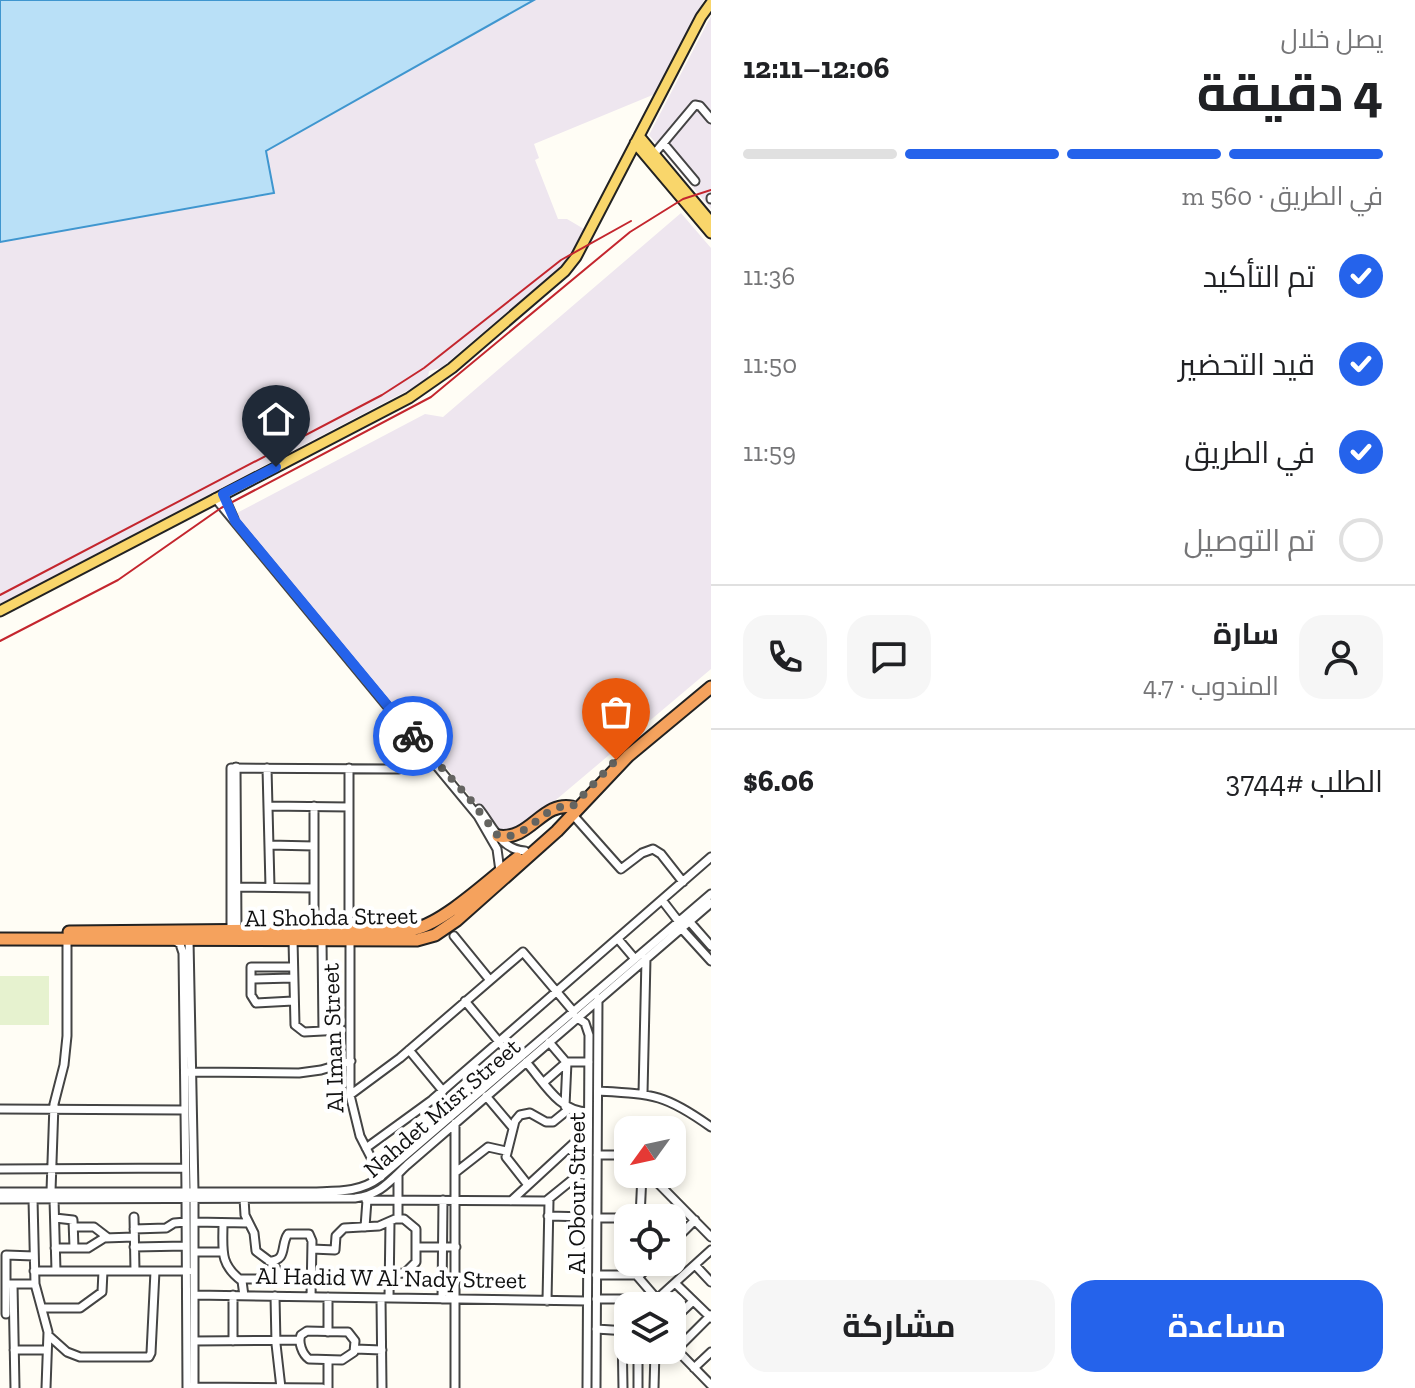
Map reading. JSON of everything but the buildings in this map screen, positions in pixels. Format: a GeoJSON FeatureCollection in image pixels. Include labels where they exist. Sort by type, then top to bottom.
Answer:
{"type":"FeatureCollection","features":[{"type":"Feature","properties":{"kind":"highway","name":"Al Shohda Street"},"geometry":{"type":"LineString","coordinates":[[452,916],[500,871],[573,811],[624,752],[711,679]]}},
{"type":"Feature","properties":{"kind":"highway","name":"Al Shohda Street"},"geometry":{"type":"LineString","coordinates":[[0,932],[133,936],[234,931],[417,940],[452,916],[573,811],[628,756],[709,693]]}},
{"type":"Feature","properties":{"kind":"highway"},"geometry":{"type":"LineString","coordinates":[[496,837],[517,835],[556,807],[573,811]]}},
{"type":"Feature","properties":{"kind":"highway","name":"Al Shohda Street"},"geometry":{"type":"LineString","coordinates":[[133,936],[172,940],[293,940],[318,935]]}},
{"type":"Feature","properties":{"kind":"highway","name":"Al Shohda Street"},"geometry":{"type":"LineString","coordinates":[[0,939],[116,936]]}},
{"type":"Feature","properties":{"kind":"main road"},"geometry":{"type":"LineString","coordinates":[[0,611],[409,398],[452,368],[571,265],[711,3]]}},
{"type":"Feature","properties":{"kind":"main road"},"geometry":{"type":"LineString","coordinates":[[637,140],[654,154],[711,222]]}},
{"type":"Feature","properties":{"kind":"main road"},"geometry":{"type":"LineString","coordinates":[[637,140],[711,233]]}},
{"type":"Feature","properties":{"kind":"street"},"geometry":{"type":"LineString","coordinates":[[654,154],[695,105],[700,106],[711,119]]}},
{"type":"Feature","properties":{"kind":"street"},"geometry":{"type":"LineString","coordinates":[[664,144],[695,181]]}},
{"type":"Feature","properties":{"kind":"street"},"geometry":{"type":"LineString","coordinates":[[219,496],[235,521],[430,757],[437,760],[496,837],[509,847],[525,851]]}},
{"type":"Feature","properties":{"kind":"street"},"geometry":{"type":"LineString","coordinates":[[234,931],[234,768],[408,768],[430,757]]}},
{"type":"Feature","properties":{"kind":"street"},"geometry":{"type":"LineString","coordinates":[[267,768],[270,887]]}},
{"type":"Feature","properties":{"kind":"street","name":"Al Iman Street"},"geometry":{"type":"LineString","coordinates":[[349,768],[350,1095],[355,1122],[381,1177]]}},
{"type":"Feature","properties":{"kind":"street"},"geometry":{"type":"LineString","coordinates":[[268,806],[349,807]]}},
{"type":"Feature","properties":{"kind":"street"},"geometry":{"type":"LineString","coordinates":[[314,806],[314,888],[323,1031]]}},
{"type":"Feature","properties":{"kind":"street"},"geometry":{"type":"LineString","coordinates":[[573,811],[621,869],[636,856],[653,849],[661,854],[683,882]]}},
{"type":"Feature","properties":{"kind":"street"},"geometry":{"type":"LineString","coordinates":[[496,837],[500,871]]}},
{"type":"Feature","properties":{"kind":"street"},"geometry":{"type":"LineString","coordinates":[[269,845],[314,846]]}},
{"type":"Feature","properties":{"kind":"street"},"geometry":{"type":"LineString","coordinates":[[234,855],[237,887],[234,931]]}},
{"type":"Feature","properties":{"kind":"street"},"geometry":{"type":"LineString","coordinates":[[366,1148],[443,1091],[711,857]]}},
{"type":"Feature","properties":{"kind":"street"},"geometry":{"type":"LineString","coordinates":[[237,887],[314,888]]}},
{"type":"Feature","properties":{"kind":"street","name":"Nahdet Misr Street"},"geometry":{"type":"LineString","coordinates":[[313,1195],[356,1190],[381,1177],[515,1061],[646,958],[711,894]]}},
{"type":"Feature","properties":{"kind":"street"},"geometry":{"type":"LineString","coordinates":[[662,900],[711,961]]}},
{"type":"Feature","properties":{"kind":"street","name":"Nahdet Misr Street"},"geometry":{"type":"LineString","coordinates":[[0,1192],[355,1198],[380,1191],[549,1042],[635,959],[711,903]]}},
{"type":"Feature","properties":{"kind":"street"},"geometry":{"type":"LineString","coordinates":[[689,921],[711,946]]}},
{"type":"Feature","properties":{"kind":"street"},"geometry":{"type":"LineString","coordinates":[[454,936],[489,979]]}},
{"type":"Feature","properties":{"kind":"street"},"geometry":{"type":"LineString","coordinates":[[56,1271],[52,1195],[53,1110],[65,1059],[67,939]]}},
{"type":"Feature","properties":{"kind":"street"},"geometry":{"type":"LineString","coordinates":[[618,939],[635,959]]}},
{"type":"Feature","properties":{"kind":"street"},"geometry":{"type":"LineString","coordinates":[[172,940],[180,944],[183,953],[187,1072]]}},
{"type":"Feature","properties":{"kind":"street"},"geometry":{"type":"LineString","coordinates":[[189,940],[185,1168],[190,1195]]}},
{"type":"Feature","properties":{"kind":"street"},"geometry":{"type":"LineString","coordinates":[[293,940],[293,1001],[297,1028],[304,1032],[342,1030]]}},
{"type":"Feature","properties":{"kind":"street"},"geometry":{"type":"LineString","coordinates":[[350,1095],[409,1050],[523,952],[575,1014]]}},
{"type":"Feature","properties":{"kind":"street"},"geometry":{"type":"LineString","coordinates":[[643,1094],[646,958]]}},
{"type":"Feature","properties":{"kind":"street"},"geometry":{"type":"LineString","coordinates":[[293,967],[251,967],[251,997],[256,1003],[293,1001]]}},
{"type":"Feature","properties":{"kind":"street"},"geometry":{"type":"LineString","coordinates":[[251,979],[293,978]]}},
{"type":"Feature","properties":{"kind":"street","name":"Al Obour Street"},"geometry":{"type":"LineString","coordinates":[[593,1218],[587,1168],[588,1112],[599,998]]}},
{"type":"Feature","properties":{"kind":"street"},"geometry":{"type":"LineString","coordinates":[[465,1001],[515,1061]]}},
{"type":"Feature","properties":{"kind":"street","name":"Al Obour Street"},"geometry":{"type":"LineString","coordinates":[[575,1014],[587,1025],[589,1062],[598,1091],[587,1388]]}},
{"type":"Feature","properties":{"kind":"street"},"geometry":{"type":"LineString","coordinates":[[528,1185],[508,1162],[506,1151],[517,1118],[533,1113],[551,1123],[567,1108],[567,1062],[549,1042]]}},
{"type":"Feature","properties":{"kind":"street"},"geometry":{"type":"LineString","coordinates":[[409,1050],[443,1091]]}},
{"type":"Feature","properties":{"kind":"street"},"geometry":{"type":"LineString","coordinates":[[187,1072],[299,1073],[351,1061]]}},
{"type":"Feature","properties":{"kind":"street"},"geometry":{"type":"LineString","coordinates":[[526,1062],[567,1108],[588,1112]]}},
{"type":"Feature","properties":{"kind":"street"},"geometry":{"type":"LineString","coordinates":[[544,1082],[567,1062],[589,1062]]}},
{"type":"Feature","properties":{"kind":"street"},"geometry":{"type":"LineString","coordinates":[[598,1091],[643,1094],[673,1102],[711,1127]]}},
{"type":"Feature","properties":{"kind":"street"},"geometry":{"type":"LineString","coordinates":[[486,1096],[513,1128]]}},
{"type":"Feature","properties":{"kind":"street"},"geometry":{"type":"LineString","coordinates":[[0,1109],[186,1107]]}},
{"type":"Feature","properties":{"kind":"street"},"geometry":{"type":"LineString","coordinates":[[186,1107],[194,1252],[190,1271],[187,1388],[325,1388],[328,1360]]}},
{"type":"Feature","properties":{"kind":"street"},"geometry":{"type":"LineString","coordinates":[[455,1123],[455,1388]]}},
{"type":"Feature","properties":{"kind":"street"},"geometry":{"type":"LineString","coordinates":[[511,1201],[588,1130]]}},
{"type":"Feature","properties":{"kind":"street"},"geometry":{"type":"LineString","coordinates":[[456,1172],[488,1147],[506,1151]]}},
{"type":"Feature","properties":{"kind":"street"},"geometry":{"type":"LineString","coordinates":[[355,1198],[549,1201],[587,1168],[569,1148]]}},
{"type":"Feature","properties":{"kind":"street"},"geometry":{"type":"LineString","coordinates":[[597,1155],[614,1155]]}},
{"type":"Feature","properties":{"kind":"street"},"geometry":{"type":"LineString","coordinates":[[0,1169],[185,1168]]}},
{"type":"Feature","properties":{"kind":"street"},"geometry":{"type":"LineString","coordinates":[[382,1388],[385,1298],[398,1200],[398,1174]]}},
{"type":"Feature","properties":{"kind":"street"},"geometry":{"type":"LineString","coordinates":[[663,1188],[711,1237]]}},
{"type":"Feature","properties":{"kind":"street","name":"Nahdet Misr Street"},"geometry":{"type":"LineString","coordinates":[[0,1199],[33,1199],[52,1195]]}},
{"type":"Feature","properties":{"kind":"street","name":"Nahdet Misr Street"},"geometry":{"type":"LineString","coordinates":[[190,1195],[244,1198],[299,1195]]}},
{"type":"Feature","properties":{"kind":"street"},"geometry":{"type":"LineString","coordinates":[[244,1198],[245,1215],[254,1233],[256,1251],[283,1278]]}},
{"type":"Feature","properties":{"kind":"street"},"geometry":{"type":"LineString","coordinates":[[33,1199],[35,1284],[48,1335],[46,1388]]}},
{"type":"Feature","properties":{"kind":"street"},"geometry":{"type":"LineString","coordinates":[[365,1227],[367,1200]]}},
{"type":"Feature","properties":{"kind":"street"},"geometry":{"type":"LineString","coordinates":[[442,1299],[443,1200]]}},
{"type":"Feature","properties":{"kind":"street"},"geometry":{"type":"LineString","coordinates":[[547,1301],[549,1201]]}},
{"type":"Feature","properties":{"kind":"street"},"geometry":{"type":"LineString","coordinates":[[548,1216],[614,1218]]}},
{"type":"Feature","properties":{"kind":"street"},"geometry":{"type":"LineString","coordinates":[[134,1217],[135,1271]]}},
{"type":"Feature","properties":{"kind":"street"},"geometry":{"type":"LineString","coordinates":[[55,1218],[71,1218],[74,1248]]}},
{"type":"Feature","properties":{"kind":"street"},"geometry":{"type":"LineString","coordinates":[[312,1249],[335,1250],[335,1238],[340,1230],[407,1220],[414,1226],[416,1262],[411,1270],[389,1274]]}},
{"type":"Feature","properties":{"kind":"street"},"geometry":{"type":"LineString","coordinates":[[686,1229],[695,1220]]}},
{"type":"Feature","properties":{"kind":"street"},"geometry":{"type":"LineString","coordinates":[[190,1222],[186,1246],[194,1295],[194,1388]]}},
{"type":"Feature","properties":{"kind":"street"},"geometry":{"type":"LineString","coordinates":[[55,1248],[91,1247],[107,1237],[164,1228],[174,1223],[248,1223]]}},
{"type":"Feature","properties":{"kind":"street"},"geometry":{"type":"LineString","coordinates":[[223,1223],[223,1252],[227,1268],[244,1284],[244,1296]]}},
{"type":"Feature","properties":{"kind":"street"},"geometry":{"type":"LineString","coordinates":[[74,1227],[94,1227],[107,1237]]}},
{"type":"Feature","properties":{"kind":"street"},"geometry":{"type":"LineString","coordinates":[[164,1228],[164,1246]]}},
{"type":"Feature","properties":{"kind":"street"},"geometry":{"type":"LineString","coordinates":[[269,1261],[278,1260],[282,1255],[285,1238],[290,1233],[309,1234],[312,1249],[311,1297]]}},
{"type":"Feature","properties":{"kind":"street"},"geometry":{"type":"LineString","coordinates":[[134,1247],[186,1246]]}},
{"type":"Feature","properties":{"kind":"street"},"geometry":{"type":"LineString","coordinates":[[416,1247],[456,1247]]}},
{"type":"Feature","properties":{"kind":"street"},"geometry":{"type":"LineString","coordinates":[[668,1292],[711,1250]]}},
{"type":"Feature","properties":{"kind":"street"},"geometry":{"type":"LineString","coordinates":[[194,1252],[223,1252]]}},
{"type":"Feature","properties":{"kind":"street"},"geometry":{"type":"LineString","coordinates":[[15,1388],[14,1350],[7,1314],[6,1255],[34,1256]]}},
{"type":"Feature","properties":{"kind":"street"},"geometry":{"type":"LineString","coordinates":[[695,1265],[711,1282]]}},
{"type":"Feature","properties":{"kind":"street"},"geometry":{"type":"LineString","coordinates":[[34,1271],[190,1271]]}},
{"type":"Feature","properties":{"kind":"street"},"geometry":{"type":"LineString","coordinates":[[42,1308],[85,1306],[102,1292],[103,1271]]}},
{"type":"Feature","properties":{"kind":"street"},"geometry":{"type":"LineString","coordinates":[[48,1335],[75,1356],[144,1358],[151,1353],[155,1271]]}},
{"type":"Feature","properties":{"kind":"street"},"geometry":{"type":"LineString","coordinates":[[593,1281],[638,1276],[649,1292]]}},
{"type":"Feature","properties":{"kind":"street"},"geometry":{"type":"LineString","coordinates":[[240,1279],[312,1279]]}},
{"type":"Feature","properties":{"kind":"street"},"geometry":{"type":"LineString","coordinates":[[6,1287],[35,1284]]}},
{"type":"Feature","properties":{"kind":"street"},"geometry":{"type":"LineString","coordinates":[[676,1284],[710,1317],[686,1338]]}},
{"type":"Feature","properties":{"kind":"street","name":"Al Hadid W Al Nady Street"},"geometry":{"type":"LineString","coordinates":[[194,1295],[614,1301]]}},
{"type":"Feature","properties":{"kind":"street"},"geometry":{"type":"LineString","coordinates":[[233,1295],[233,1341]]}},
{"type":"Feature","properties":{"kind":"street"},"geometry":{"type":"LineString","coordinates":[[275,1296],[281,1388]]}},
{"type":"Feature","properties":{"kind":"street"},"geometry":{"type":"LineString","coordinates":[[328,1297],[328,1332]]}},
{"type":"Feature","properties":{"kind":"street","name":"Al Obour Street"},"geometry":{"type":"LineString","coordinates":[[592,1300],[596,1329],[596,1388]]}},
{"type":"Feature","properties":{"kind":"street"},"geometry":{"type":"LineString","coordinates":[[686,1308],[693,1301]]}},
{"type":"Feature","properties":{"kind":"street"},"geometry":{"type":"LineString","coordinates":[[596,1329],[614,1330]]}},
{"type":"Feature","properties":{"kind":"street"},"geometry":{"type":"LineString","coordinates":[[305,1331],[328,1332],[351,1333],[355,1349],[345,1359],[307,1358],[301,1335],[305,1331]]}},
{"type":"Feature","properties":{"kind":"street"},"geometry":{"type":"LineString","coordinates":[[194,1341],[300,1340]]}},
{"type":"Feature","properties":{"kind":"street"},"geometry":{"type":"LineString","coordinates":[[355,1349],[382,1350]]}},
{"type":"Feature","properties":{"kind":"street"},"geometry":{"type":"LineString","coordinates":[[14,1350],[46,1350]]}},
{"type":"Feature","properties":{"kind":"street"},"geometry":{"type":"LineString","coordinates":[[694,1368],[711,1352]]}},
{"type":"Feature","properties":{"kind":"street"},"geometry":{"type":"LineString","coordinates":[[686,1360],[711,1385]]}},
{"type":"Feature","properties":{"kind":"street"},"geometry":{"type":"LineString","coordinates":[[623,1388],[624,1364]]}},
{"type":"Feature","properties":{"kind":"street"},"geometry":{"type":"LineString","coordinates":[[638,1364],[638,1388]]}},
{"type":"Feature","properties":{"kind":"street"},"geometry":{"type":"LineString","coordinates":[[654,1388],[655,1364]]}},
{"type":"Feature","properties":{"kind":"shaded area"},"geometry":{"type":"Polygon","coordinates":[[[534,0],[704,0],[655,94],[534,144],[539,158],[535,160],[558,219],[567,219],[584,229],[572,257],[441,368],[429,371],[422,383],[0,604],[0,242],[273,194],[266,151],[534,0]]]}},
{"type":"Feature","properties":{"kind":"shaded area"},"geometry":{"type":"Polygon","coordinates":[[[711,16],[711,209],[649,135],[711,16]]]}},
{"type":"Feature","properties":{"kind":"shaded area"},"geometry":{"type":"Polygon","coordinates":[[[681,213],[711,248],[711,669],[512,837],[505,838],[235,514],[425,414],[443,417],[681,213]]]}},
{"type":"Feature","properties":{"kind":"green space"},"geometry":{"type":"Polygon","coordinates":[[[0,976],[49,976],[49,1025],[0,1025],[0,976]]]}},
{"type":"Feature","properties":{"kind":"water"},"geometry":{"type":"Polygon","coordinates":[[[0,0],[534,0],[266,151],[274,193],[0,242],[0,0]]]}},
{"type":"Feature","properties":{"kind":"railway"},"geometry":{"type":"LineString","coordinates":[[0,641],[118,580],[221,508],[431,397],[630,232],[683,199],[711,190]]}},
{"type":"Feature","properties":{"kind":"railway"},"geometry":{"type":"LineString","coordinates":[[0,595],[382,395],[424,368],[561,260],[631,221]]}},
{"type":"Feature","properties":{"kind":"way so far"},"geometry":{"type":"LineString","coordinates":[[413,736],[437,760],[498,836],[503,837],[521,833],[558,806],[572,807],[616,760]]}},
{"type":"Feature","properties":{"kind":"route"},"geometry":{"type":"LineString","coordinates":[[276,467],[223,494],[235,521],[413,736]]}}]}
